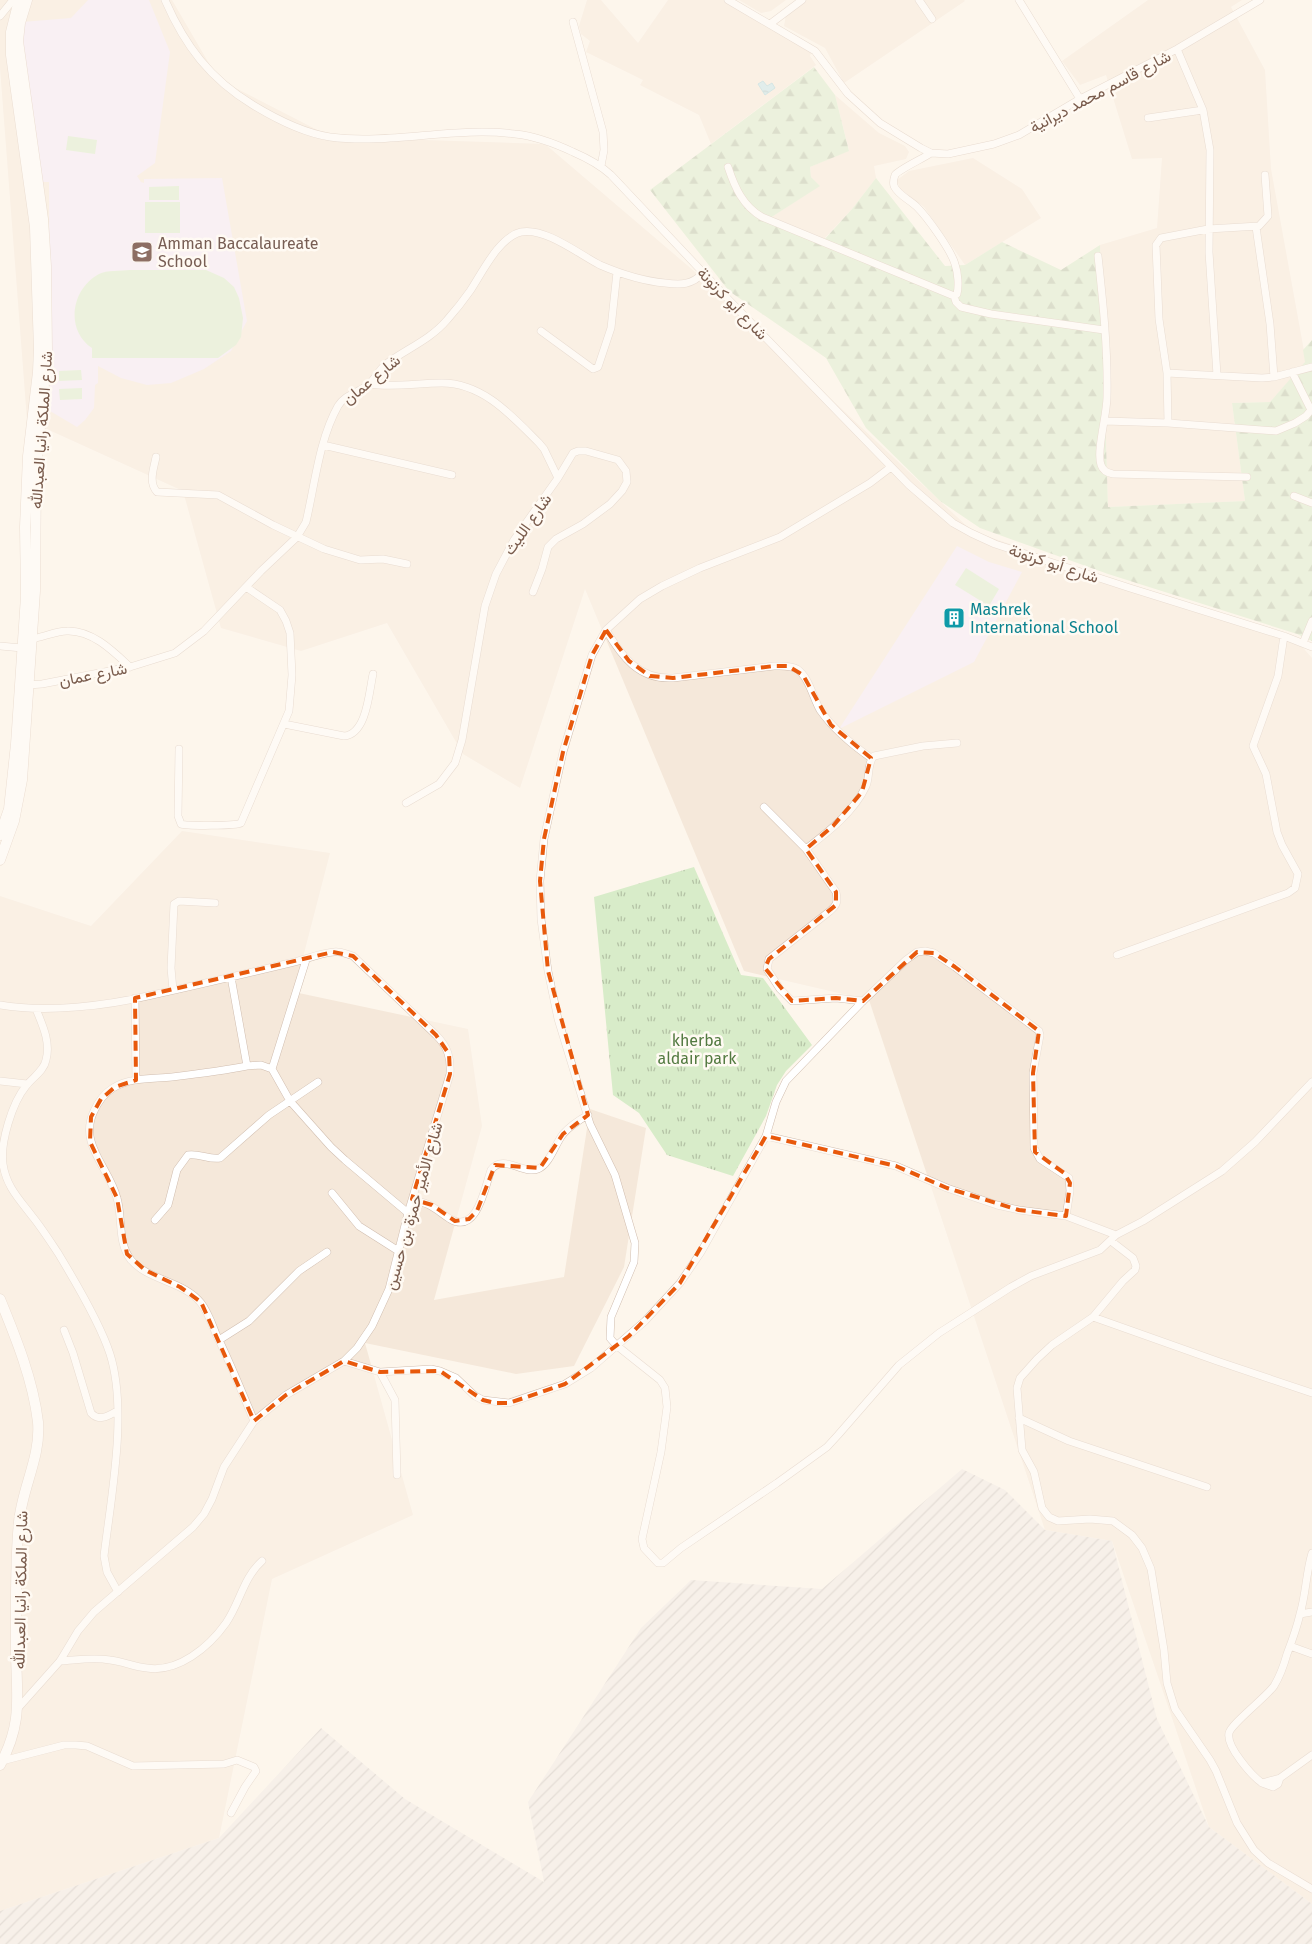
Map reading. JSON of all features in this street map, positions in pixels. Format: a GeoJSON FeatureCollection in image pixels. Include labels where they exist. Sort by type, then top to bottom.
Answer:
{"type":"FeatureCollection","features":[{"type":"Feature","properties":{"kind":"main road","name":"شارع الملكة رانيا العبدالله"},"geometry":{"type":"LineString","coordinates":[[0,835],[12,790],[16,744],[26,596],[26,479],[38,372],[39,332],[35,227],[11,49],[12,25],[19,0]]}},
{"type":"Feature","properties":{"kind":"main road","name":"شارع الملكة رانيا العبدالله"},"geometry":{"type":"LineString","coordinates":[[0,860],[14,821],[22,780],[35,591],[36,470],[46,371],[48,319],[43,219],[18,41],[20,23],[27,0]]}},
{"type":"Feature","properties":{"kind":"main road","name":"شارع الملكة رانيا العبدالله"},"geometry":{"type":"LineString","coordinates":[[0,1299],[22,1357],[37,1420],[39,1439],[36,1456],[25,1489],[19,1522],[16,1647],[19,1707],[14,1733],[1,1763]]}},
{"type":"Feature","properties":{"kind":"street"},"geometry":{"type":"LineString","coordinates":[[0,16],[13,0]]}},
{"type":"Feature","properties":{"kind":"street","name":"شارع أبو كرتونة"},"geometry":{"type":"LineString","coordinates":[[165,0],[189,46],[220,80],[241,98],[263,111],[300,128],[326,136],[351,138],[485,132],[514,133],[538,138],[601,166],[921,497],[943,516],[979,537],[1061,566],[1284,636],[1312,647]]}},
{"type":"Feature","properties":{"kind":"street"},"geometry":{"type":"LineString","coordinates":[[728,0],[815,51],[848,94],[872,116],[931,153],[898,172],[894,177],[894,183],[898,192],[915,205],[926,217],[954,259],[957,270],[958,290],[954,296]]}},
{"type":"Feature","properties":{"kind":"street"},"geometry":{"type":"LineString","coordinates":[[770,24],[802,0]]}},
{"type":"Feature","properties":{"kind":"street"},"geometry":{"type":"LineString","coordinates":[[919,0],[932,19]]}},
{"type":"Feature","properties":{"kind":"street","name":"شارع قاسم محمد ديرانية"},"geometry":{"type":"LineString","coordinates":[[931,153],[957,154],[1007,140],[1080,99],[1177,49],[1260,0]]}},
{"type":"Feature","properties":{"kind":"street"},"geometry":{"type":"LineString","coordinates":[[1021,1],[1080,99]]}},
{"type":"Feature","properties":{"kind":"street"},"geometry":{"type":"LineString","coordinates":[[573,22],[603,132],[604,150],[601,166]]}},
{"type":"Feature","properties":{"kind":"street"},"geometry":{"type":"LineString","coordinates":[[1177,49],[1203,110],[1210,150],[1208,229],[1216,375]]}},
{"type":"Feature","properties":{"kind":"street"},"geometry":{"type":"LineString","coordinates":[[1148,118],[1203,110]]}},
{"type":"Feature","properties":{"kind":"street"},"geometry":{"type":"LineString","coordinates":[[728,167],[747,207],[762,218],[954,296],[956,302],[961,307],[991,314],[1104,330]]}},
{"type":"Feature","properties":{"kind":"street"},"geometry":{"type":"LineString","coordinates":[[1168,422],[1167,373],[1159,320],[1156,245],[1160,238],[1208,229],[1256,227],[1268,216],[1265,175]]}},
{"type":"Feature","properties":{"kind":"street"},"geometry":{"type":"LineString","coordinates":[[1256,227],[1270,324],[1274,377]]}},
{"type":"Feature","properties":{"kind":"street","name":"شارع عمان"},"geometry":{"type":"LineString","coordinates":[[28,685],[130,667],[175,653],[190,644],[297,537],[306,522],[323,445],[340,403],[369,384],[384,366],[441,326],[463,301],[495,253],[515,234],[527,232],[541,234],[617,272],[645,280],[678,284],[691,282],[704,273]]}},
{"type":"Feature","properties":{"kind":"street"},"geometry":{"type":"LineString","coordinates":[[1098,256],[1107,396],[1100,457],[1101,465],[1107,472],[1136,475],[1247,476]]}},
{"type":"Feature","properties":{"kind":"street"},"geometry":{"type":"LineString","coordinates":[[541,331],[591,369],[598,367],[611,328],[617,272]]}},
{"type":"Feature","properties":{"kind":"street"},"geometry":{"type":"LineString","coordinates":[[1167,373],[1262,378],[1312,368]]}},
{"type":"Feature","properties":{"kind":"street"},"geometry":{"type":"LineString","coordinates":[[1105,421],[1168,422],[1266,430],[1283,429],[1306,416],[1310,410],[1292,372]]}},
{"type":"Feature","properties":{"kind":"street","name":"شارع الليث"},"geometry":{"type":"LineString","coordinates":[[369,384],[390,387],[449,383],[474,390],[497,403],[539,443],[544,449],[558,478],[514,540],[496,574],[485,606],[462,740],[455,763],[439,784],[406,803]]}},
{"type":"Feature","properties":{"kind":"street"},"geometry":{"type":"LineString","coordinates":[[323,445],[452,475]]}},
{"type":"Feature","properties":{"kind":"street"},"geometry":{"type":"LineString","coordinates":[[533,592],[542,570],[548,546],[610,504],[625,487],[627,477],[624,467],[618,460],[583,450],[573,453],[558,478]]}},
{"type":"Feature","properties":{"kind":"street"},"geometry":{"type":"LineString","coordinates":[[156,457],[152,481],[153,487],[157,492],[218,495],[297,537],[324,549],[365,561],[383,559],[407,564]]}},
{"type":"Feature","properties":{"kind":"street"},"geometry":{"type":"LineString","coordinates":[[891,466],[870,483],[780,537],[700,568],[662,586],[630,607],[606,630],[592,655],[563,752],[544,839],[540,881],[540,919],[558,1019],[594,1132],[615,1175],[635,1243],[634,1262],[616,1306],[610,1325],[610,1338],[616,1346],[654,1374],[665,1388],[667,1408],[664,1436],[642,1542],[644,1548],[660,1564],[827,1447],[899,1365],[939,1333],[1017,1283],[1053,1266],[1100,1250],[1114,1238],[1233,1163],[1312,1082]]}},
{"type":"Feature","properties":{"kind":"street"},"geometry":{"type":"LineString","coordinates":[[1294,496],[1312,503]]}},
{"type":"Feature","properties":{"kind":"street"},"geometry":{"type":"LineString","coordinates":[[179,749],[178,816],[181,824],[194,826],[238,825],[243,821],[289,711],[292,693],[290,633],[286,620],[280,610],[246,587]]}},
{"type":"Feature","properties":{"kind":"street"},"geometry":{"type":"LineString","coordinates":[[1303,643],[1312,621]]}},
{"type":"Feature","properties":{"kind":"street"},"geometry":{"type":"LineString","coordinates":[[606,630],[614,644],[629,661],[639,671],[650,676],[673,678],[774,666],[796,668],[803,674],[819,708],[831,725],[851,744],[871,758]]}},
{"type":"Feature","properties":{"kind":"street"},"geometry":{"type":"LineString","coordinates":[[36,638],[65,631],[78,632],[103,643],[130,667]]}},
{"type":"Feature","properties":{"kind":"street"},"geometry":{"type":"LineString","coordinates":[[1117,955],[1280,896],[1295,888],[1298,874],[1277,832],[1266,774],[1253,746],[1278,676],[1284,636]]}},
{"type":"Feature","properties":{"kind":"street"},"geometry":{"type":"LineString","coordinates":[[0,646],[22,648]]}},
{"type":"Feature","properties":{"kind":"street"},"geometry":{"type":"LineString","coordinates":[[284,724],[344,736],[353,734],[361,725],[373,674]]}},
{"type":"Feature","properties":{"kind":"street"},"geometry":{"type":"LineString","coordinates":[[871,758],[878,754],[957,742]]}},
{"type":"Feature","properties":{"kind":"street"},"geometry":{"type":"LineString","coordinates":[[806,849],[834,826],[862,792],[868,778],[871,758]]}},
{"type":"Feature","properties":{"kind":"street"},"geometry":{"type":"LineString","coordinates":[[764,807],[806,849],[836,892],[838,900],[836,906],[769,959],[766,970],[780,989],[792,1000],[836,998],[863,1001]]}},
{"type":"Feature","properties":{"kind":"street"},"geometry":{"type":"LineString","coordinates":[[173,990],[171,968],[174,904],[179,901],[216,903]]}},
{"type":"Feature","properties":{"kind":"street"},"geometry":{"type":"LineString","coordinates":[[344,1360],[380,1372],[431,1369],[440,1371],[456,1378],[475,1396],[483,1400],[508,1402],[565,1384],[591,1368],[645,1320],[680,1283],[701,1252],[766,1136],[776,1102],[786,1081],[863,1001],[906,960],[917,952],[925,950],[934,953],[955,967],[1039,1031],[1040,1035],[1033,1073],[1034,1148],[1040,1159],[1069,1178],[1070,1191],[1066,1216]]}},
{"type":"Feature","properties":{"kind":"street","name":"شارع الأمير حمزة بن حسين"},"geometry":{"type":"LineString","coordinates":[[0,1005],[36,1009],[89,1005],[135,998],[306,960],[333,952],[342,952],[352,956],[443,1042],[449,1054],[450,1074],[408,1213],[400,1252],[382,1307],[372,1326],[357,1348],[344,1360],[286,1395],[254,1420],[224,1467],[212,1499],[198,1520],[87,1620],[60,1660],[19,1707]]}},
{"type":"Feature","properties":{"kind":"street"},"geometry":{"type":"LineString","coordinates":[[272,1069],[306,960]]}},
{"type":"Feature","properties":{"kind":"street"},"geometry":{"type":"LineString","coordinates":[[231,977],[247,1066]]}},
{"type":"Feature","properties":{"kind":"street"},"geometry":{"type":"LineString","coordinates":[[135,998],[136,1080]]}},
{"type":"Feature","properties":{"kind":"street"},"geometry":{"type":"LineString","coordinates":[[36,1009],[46,1036],[48,1054],[42,1069],[27,1084],[16,1101],[9,1122],[2,1155],[5,1174],[14,1194],[33,1216],[58,1253],[106,1344],[114,1371],[118,1411],[117,1440],[104,1556],[107,1572],[118,1592]]}},
{"type":"Feature","properties":{"kind":"street"},"geometry":{"type":"LineString","coordinates":[[254,1420],[204,1307],[197,1298],[180,1287],[145,1270],[133,1262],[127,1254],[121,1235],[117,1198],[112,1181],[90,1142],[88,1133],[91,1116],[101,1099],[115,1087],[136,1080],[247,1066],[261,1065],[272,1069],[290,1100],[345,1160],[408,1213]]}},
{"type":"Feature","properties":{"kind":"street"},"geometry":{"type":"LineString","coordinates":[[0,1082],[27,1084]]}},
{"type":"Feature","properties":{"kind":"street"},"geometry":{"type":"LineString","coordinates":[[155,1220],[168,1205],[177,1170],[188,1155],[196,1154],[220,1158],[258,1124],[318,1082]]}},
{"type":"Feature","properties":{"kind":"street"},"geometry":{"type":"LineString","coordinates":[[412,1200],[428,1203],[455,1221],[462,1222],[469,1219],[477,1211],[494,1166],[503,1163],[530,1170],[540,1168],[563,1134],[588,1115]]}},
{"type":"Feature","properties":{"kind":"street"},"geometry":{"type":"LineString","coordinates":[[766,1136],[896,1166],[947,1188],[997,1205],[1066,1216],[1114,1238],[1133,1258],[1136,1266],[1135,1270],[1123,1281],[1093,1317],[1052,1345],[1028,1367],[1020,1378],[1017,1388],[1022,1450],[1034,1472],[1042,1508],[1049,1517],[1058,1521],[1110,1520],[1132,1536],[1142,1548],[1150,1568],[1162,1634],[1167,1683],[1175,1709],[1210,1760],[1236,1823],[1254,1850],[1268,1863],[1312,1889]]}},
{"type":"Feature","properties":{"kind":"street"},"geometry":{"type":"LineString","coordinates":[[332,1193],[359,1226],[400,1252]]}},
{"type":"Feature","properties":{"kind":"street"},"geometry":{"type":"LineString","coordinates":[[219,1340],[249,1321],[299,1271],[327,1252]]}},
{"type":"Feature","properties":{"kind":"street"},"geometry":{"type":"LineString","coordinates":[[1093,1317],[1312,1393]]}},
{"type":"Feature","properties":{"kind":"street"},"geometry":{"type":"LineString","coordinates":[[64,1330],[73,1352],[91,1413],[95,1418],[99,1418],[118,1411]]}},
{"type":"Feature","properties":{"kind":"street"},"geometry":{"type":"LineString","coordinates":[[380,1372],[394,1400],[398,1475]]}},
{"type":"Feature","properties":{"kind":"street"},"geometry":{"type":"LineString","coordinates":[[1019,1418],[1069,1441],[1207,1487]]}},
{"type":"Feature","properties":{"kind":"street"},"geometry":{"type":"LineString","coordinates":[[1312,1553],[1300,1614],[1278,1679],[1252,1709],[1232,1725],[1229,1733],[1230,1743],[1235,1752],[1254,1777],[1262,1783],[1280,1778],[1312,1755]]}},
{"type":"Feature","properties":{"kind":"street"},"geometry":{"type":"LineString","coordinates":[[60,1660],[102,1659],[160,1669],[179,1663],[202,1647],[225,1624],[234,1609],[249,1574],[262,1561]]}},
{"type":"Feature","properties":{"kind":"street"},"geometry":{"type":"LineString","coordinates":[[1300,1614],[1312,1612]]}},
{"type":"Feature","properties":{"kind":"street"},"geometry":{"type":"LineString","coordinates":[[1290,1646],[1312,1654]]}},
{"type":"Feature","properties":{"kind":"street"},"geometry":{"type":"LineString","coordinates":[[1,1763],[64,1745],[87,1746],[129,1765],[138,1766],[224,1764],[237,1760],[242,1761],[254,1767],[256,1771],[244,1787],[231,1814]]}},
{"type":"Feature","properties":{"kind":"highlighted area"},"geometry":{"type":"Polygon","coordinates":[[[606,630],[629,661],[650,676],[673,678],[774,666],[788,666],[803,675],[831,725],[871,758],[862,792],[833,826],[806,849],[836,892],[836,905],[769,959],[765,968],[792,1001],[836,998],[863,1001],[917,952],[934,953],[955,967],[1039,1031],[1033,1073],[1035,1152],[1064,1173],[1070,1183],[1066,1216],[1019,1210],[947,1188],[896,1166],[766,1136],[680,1283],[629,1336],[565,1384],[509,1403],[495,1403],[483,1400],[440,1371],[380,1372],[344,1361],[286,1395],[254,1421],[201,1302],[180,1287],[145,1270],[127,1254],[117,1198],[90,1142],[91,1117],[101,1099],[115,1087],[136,1080],[135,998],[333,952],[353,956],[436,1035],[449,1054],[450,1074],[412,1199],[432,1205],[455,1221],[469,1219],[477,1211],[495,1165],[540,1168],[563,1134],[588,1115],[548,971],[540,881],[544,839],[563,752],[592,655],[606,630]]]}},
{"type":"Feature","properties":{"kind":"shaded area"},"geometry":{"type":"Polygon","coordinates":[[[0,0],[172,0],[218,79],[331,137],[545,144],[701,277],[972,531],[1298,642],[1312,658],[1312,1904],[1209,1827],[1112,1541],[1045,1530],[869,1000],[744,971],[585,589],[520,788],[463,754],[387,623],[301,651],[221,628],[183,491],[27,420],[0,68],[0,0]]]}},
{"type":"Feature","properties":{"kind":"shaded area","name":"Amman Baccalaureate School"},"geometry":{"type":"Polygon","coordinates":[[[88,0],[149,0],[170,52],[155,163],[137,176],[144,183],[144,179],[222,178],[247,321],[231,351],[204,369],[171,383],[147,385],[121,378],[98,366],[98,383],[95,385],[94,408],[77,427],[50,411],[49,182],[39,182],[18,33],[22,22],[71,18],[88,0]]]}},
{"type":"Feature","properties":{"kind":"shaded area"},"geometry":{"type":"Polygon","coordinates":[[[587,0],[601,0],[638,43],[668,0],[726,0],[811,53],[810,56],[816,65],[711,144],[699,115],[640,85],[643,80],[586,52],[590,41],[581,34],[579,26],[587,0]]]}},
{"type":"Feature","properties":{"kind":"shaded area"},"geometry":{"type":"Polygon","coordinates":[[[739,0],[786,0],[771,11],[761,13],[739,0]]]}},
{"type":"Feature","properties":{"kind":"shaded area"},"geometry":{"type":"Polygon","coordinates":[[[806,0],[965,1],[844,83],[825,48],[784,26],[786,15],[806,0]]]}},
{"type":"Feature","properties":{"kind":"shaded area"},"geometry":{"type":"Polygon","coordinates":[[[1148,0],[1242,0],[1231,7],[1265,70],[1271,169],[1306,362],[1270,402],[1232,403],[1245,501],[1108,507],[1100,245],[1157,228],[1162,158],[1132,159],[1106,75],[1080,85],[1062,61],[1148,0]]]}},
{"type":"Feature","properties":{"kind":"shaded area"},"geometry":{"type":"Polygon","coordinates":[[[835,95],[879,133],[905,146],[909,152],[906,159],[874,166],[876,178],[852,209],[822,241],[767,220],[819,186],[811,177],[810,167],[849,150],[835,95]]]}},
{"type":"Feature","properties":{"kind":"shaded area"},"geometry":{"type":"Polygon","coordinates":[[[973,158],[1022,189],[1041,218],[965,265],[924,207],[900,189],[897,180],[909,171],[973,158]]]}},
{"type":"Feature","properties":{"kind":"shaded area","name":"Mashrek International School"},"geometry":{"type":"Polygon","coordinates":[[[957,546],[989,562],[1022,572],[974,662],[839,729],[957,546]]]}},
{"type":"Feature","properties":{"kind":"shaded area"},"geometry":{"type":"Polygon","coordinates":[[[182,831],[330,853],[294,992],[468,1029],[482,1126],[434,1300],[564,1277],[590,1109],[646,1128],[624,1267],[574,1366],[516,1374],[365,1343],[413,1515],[272,1579],[219,1838],[0,1911],[0,896],[91,926],[182,831]]]}},
{"type":"Feature","properties":{"kind":"shaded area"},"geometry":{"type":"Polygon","coordinates":[[[962,1469],[1005,1490],[1045,1530],[1112,1541],[1157,1719],[1209,1827],[1312,1904],[1312,1944],[0,1944],[0,1911],[219,1838],[321,1728],[405,1799],[544,1882],[528,1802],[641,1628],[691,1580],[822,1589],[962,1469]]]}},
{"type":"Feature","properties":{"kind":"green space"},"geometry":{"type":"Polygon","coordinates":[[[814,67],[835,95],[849,151],[810,167],[811,177],[820,186],[767,220],[823,241],[852,209],[876,178],[945,266],[965,265],[1002,242],[1061,270],[1100,245],[1108,507],[1245,501],[1232,403],[1270,402],[1305,362],[1303,350],[1312,340],[1312,641],[1297,634],[1108,574],[980,528],[940,501],[866,428],[826,358],[729,291],[650,190],[814,67]]]}},
{"type":"Feature","properties":{"kind":"green space"},"geometry":{"type":"Polygon","coordinates":[[[68,136],[97,140],[95,154],[66,150],[68,136]]]}},
{"type":"Feature","properties":{"kind":"green space"},"geometry":{"type":"Polygon","coordinates":[[[179,186],[179,200],[149,200],[149,187],[179,186]]]}},
{"type":"Feature","properties":{"kind":"green space"},"geometry":{"type":"Polygon","coordinates":[[[145,202],[180,202],[180,233],[145,233],[145,202]]]}},
{"type":"Feature","properties":{"kind":"green space"},"geometry":{"type":"Polygon","coordinates":[[[206,270],[224,278],[234,287],[239,298],[243,318],[241,337],[236,345],[218,358],[92,358],[92,348],[83,340],[75,321],[77,299],[82,289],[99,274],[110,271],[206,270]]]}},
{"type":"Feature","properties":{"kind":"green space"},"geometry":{"type":"Polygon","coordinates":[[[81,370],[82,380],[59,381],[59,371],[81,370]]]}},
{"type":"Feature","properties":{"kind":"green space"},"geometry":{"type":"Polygon","coordinates":[[[82,388],[82,399],[60,400],[59,389],[82,388]]]}},
{"type":"Feature","properties":{"kind":"green space"},"geometry":{"type":"Polygon","coordinates":[[[966,568],[999,589],[989,606],[955,585],[966,568]]]}},
{"type":"Feature","properties":{"kind":"green space","name":"kherba aldair park"},"geometry":{"type":"Polygon","coordinates":[[[694,867],[741,975],[763,978],[812,1045],[786,1071],[777,1085],[766,1116],[733,1176],[667,1155],[639,1113],[613,1095],[594,897],[694,867]]]}},
{"type":"Feature","properties":{"kind":"water"},"geometry":{"type":"Polygon","coordinates":[[[763,81],[767,86],[772,83],[775,88],[765,95],[758,84],[763,81]]]}},
{"type":"Feature","properties":{"kind":"place","name":"Amman Baccalaureate School"},"geometry":{"type":"Point","coordinates":[142,252]}},
{"type":"Feature","properties":{"kind":"place","name":"Mashrek International School"},"geometry":{"type":"Point","coordinates":[954,618]}}]}
